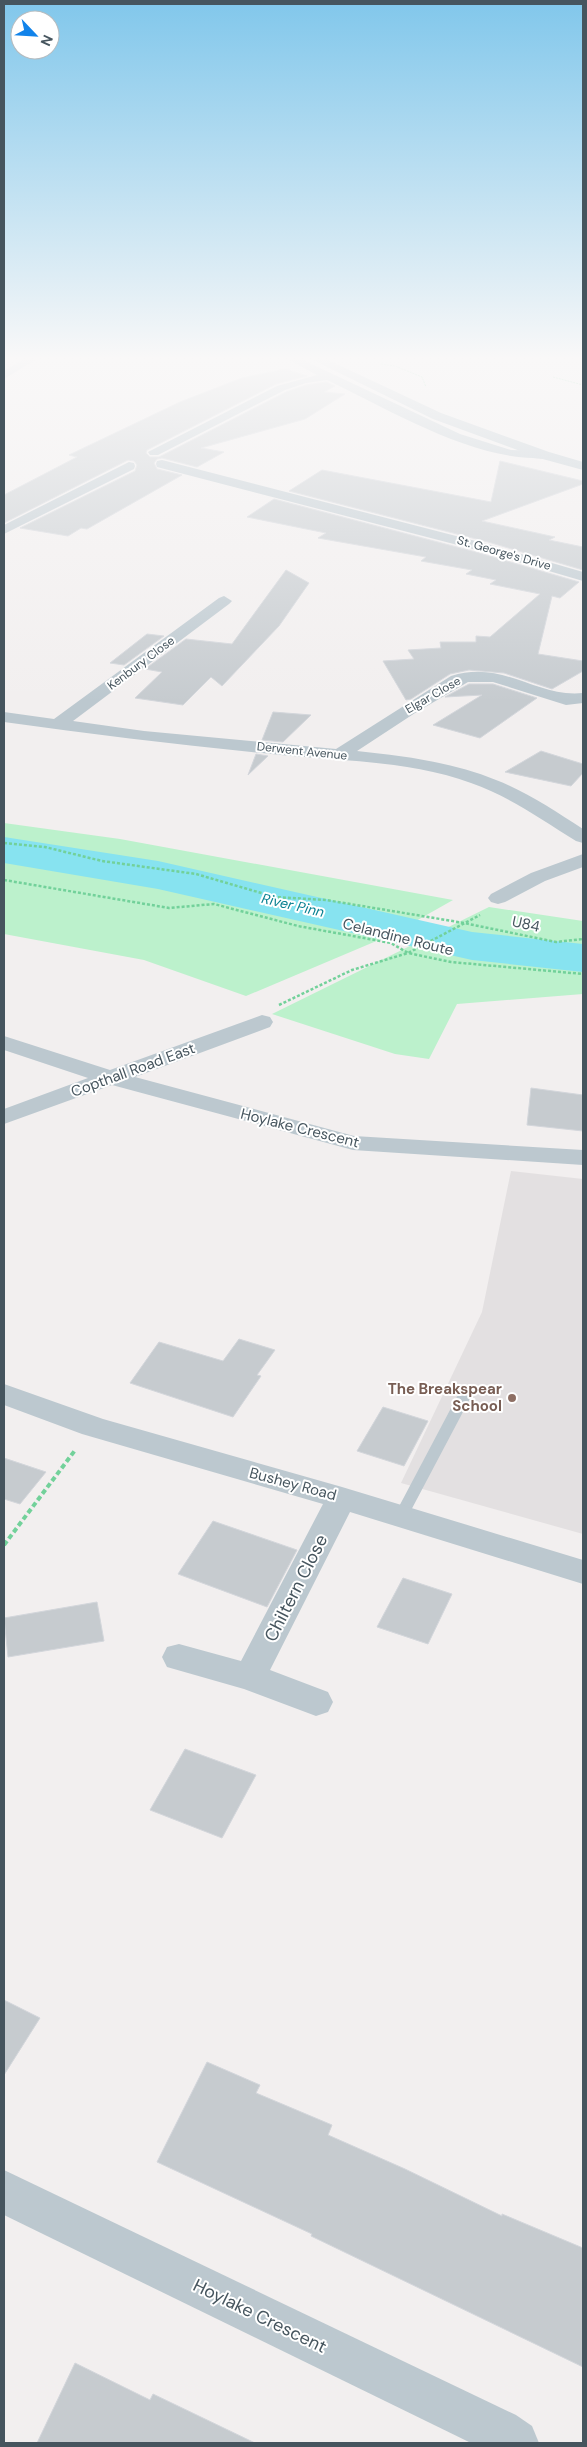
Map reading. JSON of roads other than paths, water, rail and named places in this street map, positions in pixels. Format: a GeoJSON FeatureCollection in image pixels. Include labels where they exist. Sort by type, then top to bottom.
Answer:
{"type":"FeatureCollection","features":[{"type":"Feature","properties":{"kind":"street"},"geometry":{"type":"LineString","coordinates":[[4,530],[116,474]]}},
{"type":"Feature","properties":{"kind":"street","name":"St. George's Drive"},"geometry":{"type":"LineString","coordinates":[[196,474],[482,546],[583,577]]}},
{"type":"Feature","properties":{"kind":"street","name":"Kenbury Close"},"geometry":{"type":"LineString","coordinates":[[57,725],[224,601]]}},
{"type":"Feature","properties":{"kind":"street","name":"Elgar Close"},"geometry":{"type":"LineString","coordinates":[[339,755],[423,700],[466,677],[494,677],[575,699]]}},
{"type":"Feature","properties":{"kind":"street","name":"Elgar Close"},"geometry":{"type":"LineString","coordinates":[[575,699],[562,705],[564,708],[583,712]]}},
{"type":"Feature","properties":{"kind":"street","name":"Derwent Avenue"},"geometry":{"type":"LineString","coordinates":[[4,717],[144,736],[413,763],[469,776],[519,798],[583,838]]}},
{"type":"Feature","properties":{"kind":"street"},"geometry":{"type":"LineString","coordinates":[[498,898],[538,877],[583,860]]}},
{"type":"Feature","properties":{"kind":"street","name":"Copthall Road East"},"geometry":{"type":"LineString","coordinates":[[4,1117],[262,1022]]}},
{"type":"Feature","properties":{"kind":"street"},"geometry":{"type":"LineString","coordinates":[[4,1043],[111,1078]]}},
{"type":"Feature","properties":{"kind":"street","name":"Hoylake Crescent"},"geometry":{"type":"LineString","coordinates":[[111,1078],[353,1143],[583,1158]]}},
{"type":"Feature","properties":{"kind":"street","name":"Bushey Road"},"geometry":{"type":"LineString","coordinates":[[4,1394],[93,1427],[342,1498],[583,1572]]}},
{"type":"Feature","properties":{"kind":"street","name":"Chiltern Close"},"geometry":{"type":"LineString","coordinates":[[250,1677],[342,1498]]}},
{"type":"Feature","properties":{"kind":"street"},"geometry":{"type":"LineString","coordinates":[[178,1657],[250,1677],[316,1702]]}},
{"type":"Feature","properties":{"kind":"street","name":"Hoylake Crescent"},"geometry":{"type":"LineString","coordinates":[[4,2192],[491,2428],[515,2443]]}},
{"type":"Feature","properties":{"kind":"lane"},"geometry":{"type":"LineString","coordinates":[[401,1516],[466,1393]]}},
{"type":"Feature","properties":{"kind":"waterway","name":"River Pinn"},"geometry":{"type":"LineString","coordinates":[[4,850],[158,875],[472,946],[583,958]]}},
{"type":"Feature","properties":{"kind":"place","name":"The Breakspear School"},"geometry":{"type":"Point","coordinates":[512,1398]}}]}
